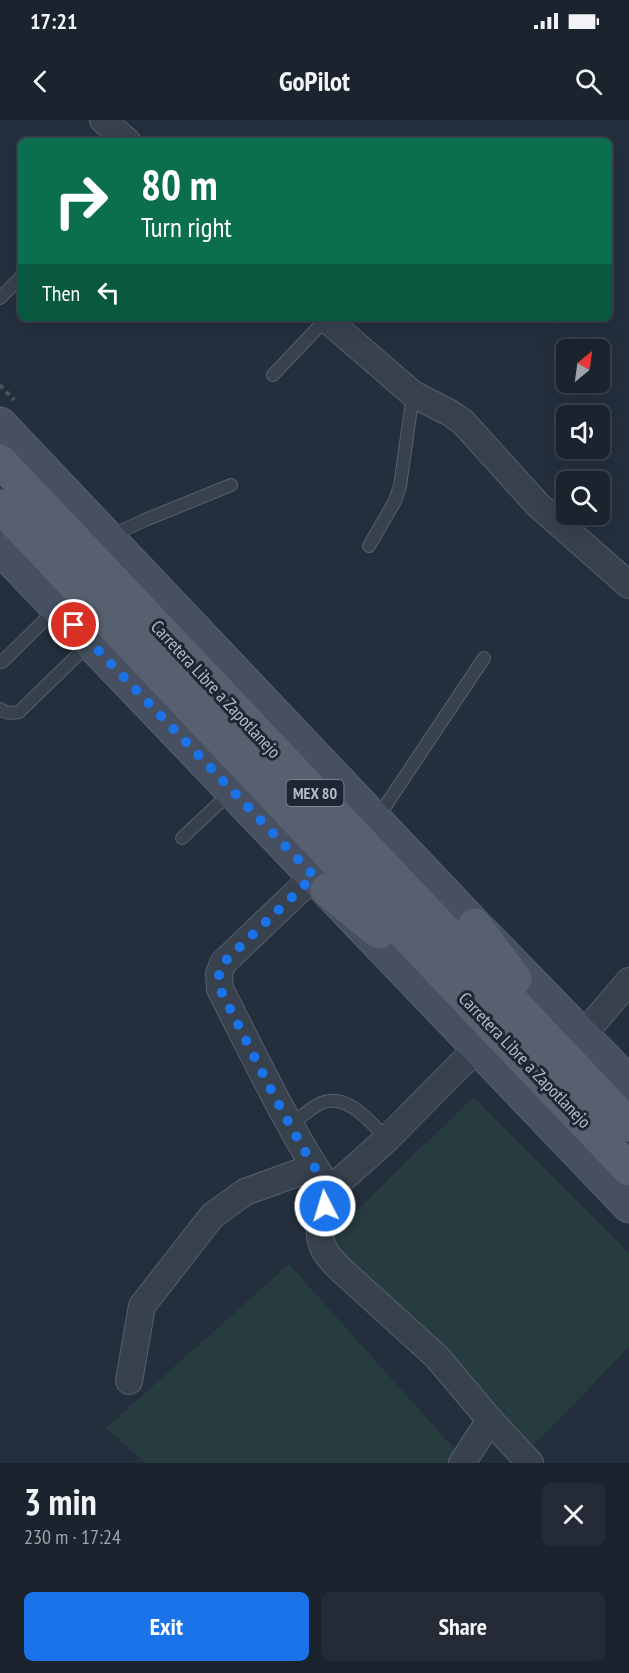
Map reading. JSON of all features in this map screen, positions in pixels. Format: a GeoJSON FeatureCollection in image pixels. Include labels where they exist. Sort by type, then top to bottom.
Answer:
{"type":"FeatureCollection","features":[{"type":"Feature","properties":{"kind":"main road","name":"Carretera Libre a Zapotlanejo"},"geometry":{"type":"LineString","coordinates":[[0,461],[564,1042],[629,1125]]}},
{"type":"Feature","properties":{"kind":"main road","name":"Carretera Libre a Zapotlanejo"},"geometry":{"type":"LineString","coordinates":[[0,506],[473,1006],[487,1039],[629,1169]]}},
{"type":"Feature","properties":{"kind":"main road"},"geometry":{"type":"LineString","coordinates":[[320,883],[473,1006]]}},
{"type":"Feature","properties":{"kind":"main road"},"geometry":{"type":"LineString","coordinates":[[476,926],[535,1010],[564,1042]]}},
{"type":"Feature","properties":{"kind":"street"},"geometry":{"type":"LineString","coordinates":[[103,120],[124,138]]}},
{"type":"Feature","properties":{"kind":"street"},"geometry":{"type":"LineString","coordinates":[[328,321],[413,394],[464,422],[538,506],[629,585]]}},
{"type":"Feature","properties":{"kind":"street"},"geometry":{"type":"LineString","coordinates":[[0,424],[476,926]]}},
{"type":"Feature","properties":{"kind":"street"},"geometry":{"type":"LineString","coordinates":[[0,548],[320,883],[487,1039],[629,1206]]}},
{"type":"Feature","properties":{"kind":"street"},"geometry":{"type":"LineString","coordinates":[[320,883],[223,963],[219,974],[220,989],[291,1125],[330,1191]]}},
{"type":"Feature","properties":{"kind":"street"},"geometry":{"type":"LineString","coordinates":[[629,981],[564,1042],[629,1083]]}},
{"type":"Feature","properties":{"kind":"street"},"geometry":{"type":"LineString","coordinates":[[487,1039],[387,1139],[330,1191],[320,1222],[319,1235],[325,1252],[339,1268],[437,1357],[530,1463]]}},
{"type":"Feature","properties":{"kind":"street"},"geometry":{"type":"LineString","coordinates":[[129,1381],[142,1306],[212,1216],[245,1192],[314,1167]]}},
{"type":"Feature","properties":{"kind":"street"},"geometry":{"type":"LineString","coordinates":[[462,1463],[490,1420]]}},
{"type":"Feature","properties":{"kind":"lane"},"geometry":{"type":"LineString","coordinates":[[0,298],[18,280]]}},
{"type":"Feature","properties":{"kind":"lane"},"geometry":{"type":"LineString","coordinates":[[273,375],[322,321]]}},
{"type":"Feature","properties":{"kind":"lane"},"geometry":{"type":"LineString","coordinates":[[369,546],[395,501],[400,486],[413,394]]}},
{"type":"Feature","properties":{"kind":"lane"},"geometry":{"type":"LineString","coordinates":[[107,537],[231,485]]}},
{"type":"Feature","properties":{"kind":"lane"},"geometry":{"type":"LineString","coordinates":[[2,662],[57,608]]}},
{"type":"Feature","properties":{"kind":"lane"},"geometry":{"type":"LineString","coordinates":[[0,709],[4,712],[19,712],[90,642]]}},
{"type":"Feature","properties":{"kind":"lane"},"geometry":{"type":"LineString","coordinates":[[375,821],[484,658]]}},
{"type":"Feature","properties":{"kind":"lane"},"geometry":{"type":"LineString","coordinates":[[182,838],[232,791]]}},
{"type":"Feature","properties":{"kind":"lane"},"geometry":{"type":"LineString","coordinates":[[291,1125],[322,1103],[339,1101],[358,1110],[387,1139]]}},
{"type":"Feature","properties":{"kind":"green space"},"geometry":{"type":"Polygon","coordinates":[[[473,1097],[629,1253],[629,1347],[533,1446],[326,1240],[473,1097]]]}},
{"type":"Feature","properties":{"kind":"green space"},"geometry":{"type":"Polygon","coordinates":[[[289,1264],[458,1453],[451,1463],[145,1463],[106,1428],[289,1264]]]}},
{"type":"Feature","properties":{"kind":"route"},"geometry":{"type":"LineString","coordinates":[[74,625],[314,876],[223,963],[219,974],[220,989],[291,1125],[330,1191],[325,1206]]}}]}
